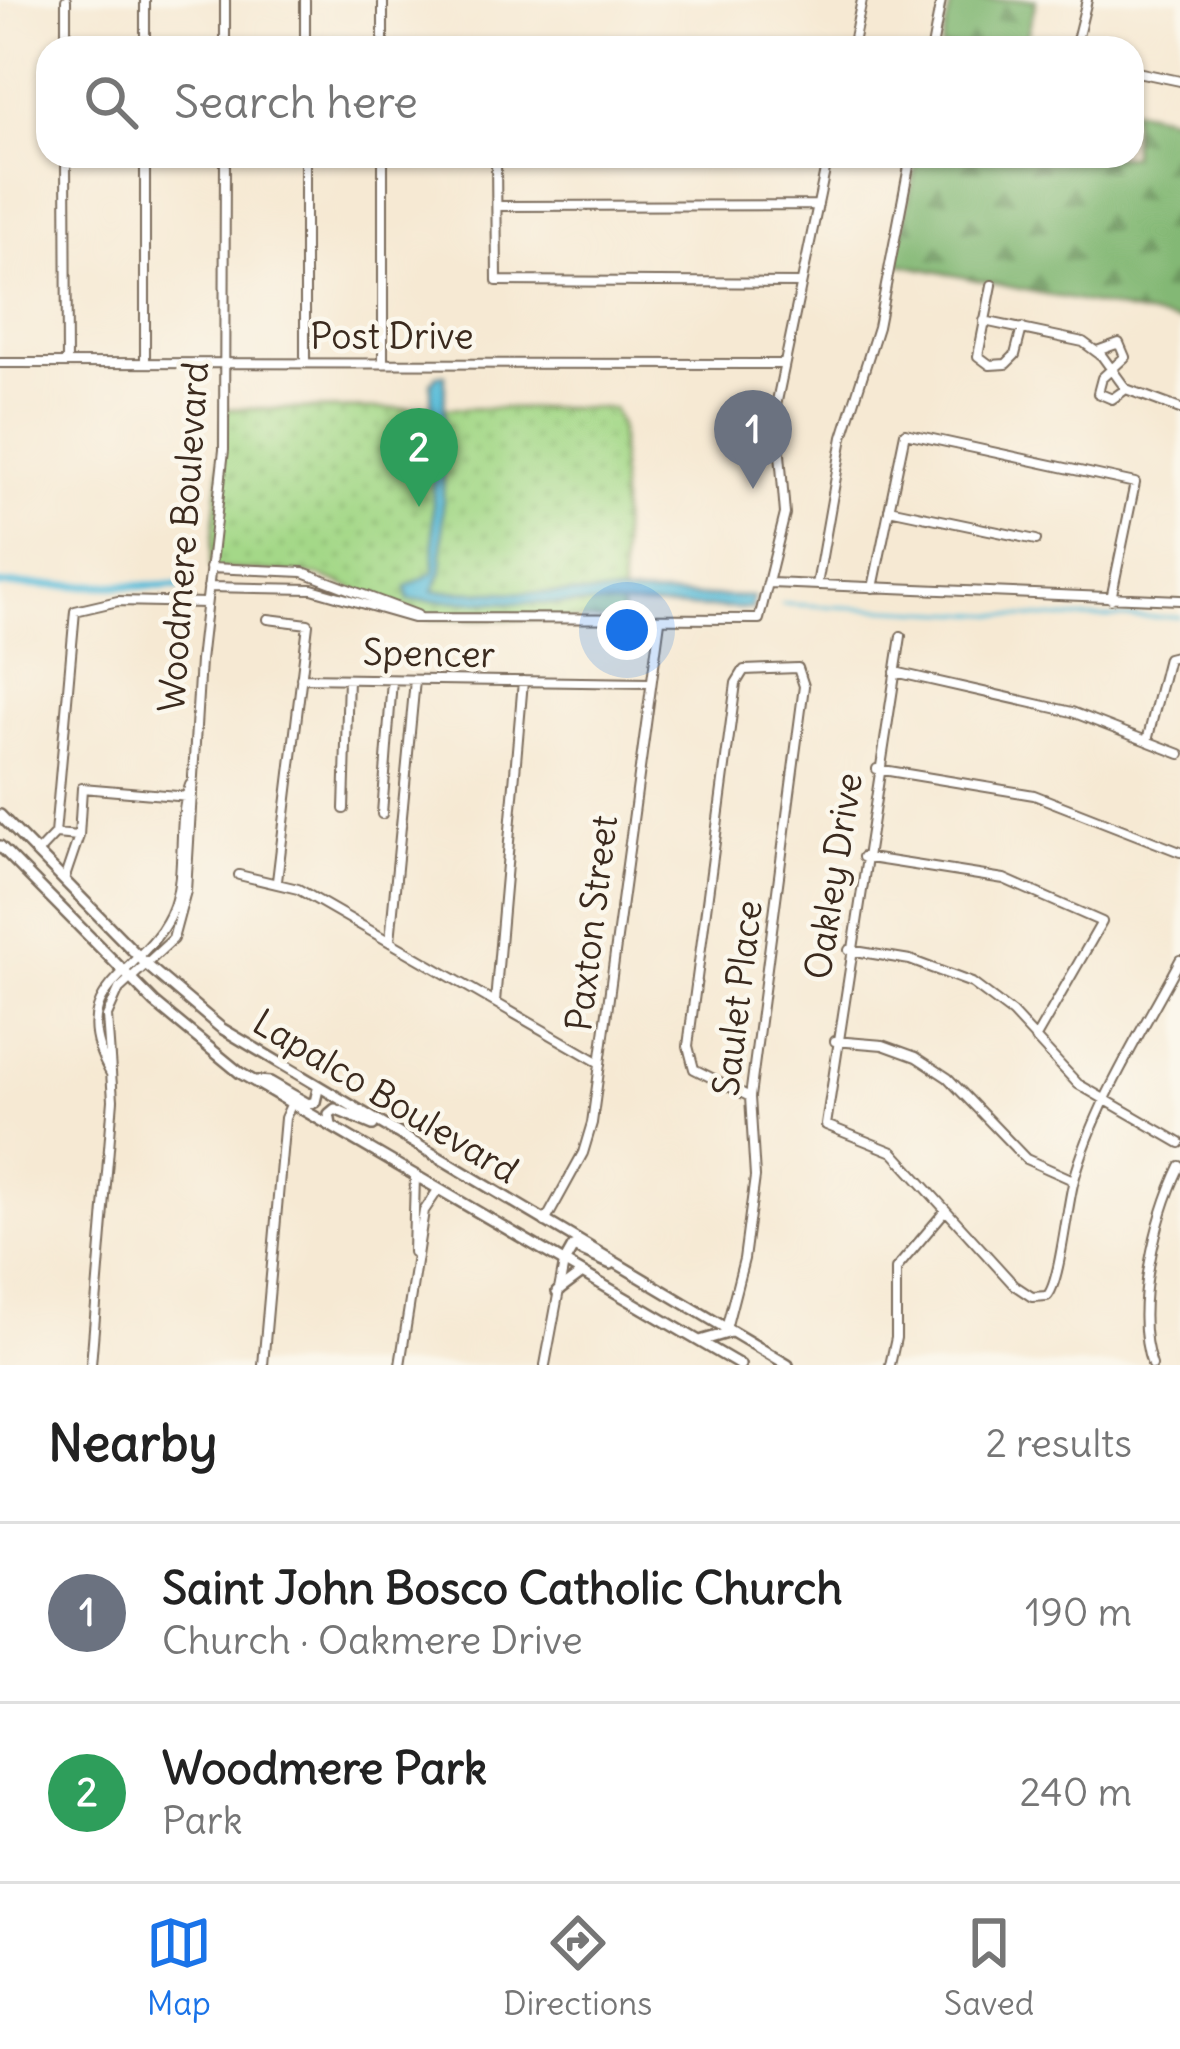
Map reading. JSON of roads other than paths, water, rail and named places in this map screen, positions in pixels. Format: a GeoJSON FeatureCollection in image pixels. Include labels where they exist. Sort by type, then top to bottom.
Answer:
{"type":"FeatureCollection","features":[{"type":"Feature","properties":{"kind":"main road","name":"Lapalco Boulevard"},"geometry":{"type":"LineString","coordinates":[[0,818],[148,966],[221,1028],[729,1330],[767,1360],[788,1365]]}},
{"type":"Feature","properties":{"kind":"main road"},"geometry":{"type":"LineString","coordinates":[[1,847],[8,840],[20,841],[82,898]]}},
{"type":"Feature","properties":{"kind":"main road","name":"Lapalco Boulevard"},"geometry":{"type":"LineString","coordinates":[[1,847],[194,1038],[252,1080],[740,1365]]}},
{"type":"Feature","properties":{"kind":"main road"},"geometry":{"type":"LineString","coordinates":[[252,1080],[270,1082],[308,1103],[317,1099],[318,1089]]}},
{"type":"Feature","properties":{"kind":"main road"},"geometry":{"type":"LineString","coordinates":[[333,1128],[328,1118],[335,1109],[384,1128]]}},
{"type":"Feature","properties":{"kind":"main road"},"geometry":{"type":"LineString","coordinates":[[545,1222],[548,1253]]}},
{"type":"Feature","properties":{"kind":"main road"},"geometry":{"type":"LineString","coordinates":[[564,1263],[572,1247],[601,1263],[616,1264]]}},
{"type":"Feature","properties":{"kind":"main road"},"geometry":{"type":"LineString","coordinates":[[557,1292],[583,1274]]}},
{"type":"Feature","properties":{"kind":"main road"},"geometry":{"type":"LineString","coordinates":[[688,1335],[700,1313]]}},
{"type":"Feature","properties":{"kind":"main road"},"geometry":{"type":"LineString","coordinates":[[700,1341],[729,1330]]}},
{"type":"Feature","properties":{"kind":"street"},"geometry":{"type":"LineString","coordinates":[[66,0],[66,36]]}},
{"type":"Feature","properties":{"kind":"street"},"geometry":{"type":"LineString","coordinates":[[145,0],[145,36]]}},
{"type":"Feature","properties":{"kind":"street"},"geometry":{"type":"LineString","coordinates":[[225,0],[225,36]]}},
{"type":"Feature","properties":{"kind":"street"},"geometry":{"type":"LineString","coordinates":[[305,0],[305,36]]}},
{"type":"Feature","properties":{"kind":"street"},"geometry":{"type":"LineString","coordinates":[[383,0],[383,36]]}},
{"type":"Feature","properties":{"kind":"street"},"geometry":{"type":"LineString","coordinates":[[854,36],[862,0]]}},
{"type":"Feature","properties":{"kind":"street"},"geometry":{"type":"LineString","coordinates":[[934,36],[941,0]]}},
{"type":"Feature","properties":{"kind":"street"},"geometry":{"type":"LineString","coordinates":[[1079,36],[1087,0]]}},
{"type":"Feature","properties":{"kind":"street"},"geometry":{"type":"LineString","coordinates":[[1144,74],[1180,81]]}},
{"type":"Feature","properties":{"kind":"street"},"geometry":{"type":"LineString","coordinates":[[66,168],[67,363]]}},
{"type":"Feature","properties":{"kind":"street"},"geometry":{"type":"LineString","coordinates":[[145,168],[145,363]]}},
{"type":"Feature","properties":{"kind":"street","name":"Woodmere Boulevard"},"geometry":{"type":"LineString","coordinates":[[127,974],[174,905],[190,797],[224,450],[225,168]]}},
{"type":"Feature","properties":{"kind":"street"},"geometry":{"type":"LineString","coordinates":[[305,168],[305,362]]}},
{"type":"Feature","properties":{"kind":"street"},"geometry":{"type":"LineString","coordinates":[[382,362],[383,168]]}},
{"type":"Feature","properties":{"kind":"street"},"geometry":{"type":"LineString","coordinates":[[496,168],[497,281],[801,283]]}},
{"type":"Feature","properties":{"kind":"street"},"geometry":{"type":"LineString","coordinates":[[208,587],[327,592],[404,616],[430,618],[755,621],[772,583],[786,500],[774,429],[826,168]]}},
{"type":"Feature","properties":{"kind":"street"},"geometry":{"type":"LineString","coordinates":[[817,585],[843,436],[878,327],[909,168]]}},
{"type":"Feature","properties":{"kind":"street"},"geometry":{"type":"LineString","coordinates":[[497,206],[818,205]]}},
{"type":"Feature","properties":{"kind":"street"},"geometry":{"type":"LineString","coordinates":[[992,285],[978,356],[990,365],[1006,364],[1015,355],[1022,328]]}},
{"type":"Feature","properties":{"kind":"street"},"geometry":{"type":"LineString","coordinates":[[984,321],[1083,342],[1126,389],[1180,409]]}},
{"type":"Feature","properties":{"kind":"street"},"geometry":{"type":"LineString","coordinates":[[1097,352],[1109,344],[1125,349],[1125,357],[1098,385],[1103,399],[1126,389]]}},
{"type":"Feature","properties":{"kind":"street","name":"Post Drive"},"geometry":{"type":"LineString","coordinates":[[0,363],[784,364]]}},
{"type":"Feature","properties":{"kind":"street"},"geometry":{"type":"LineString","coordinates":[[873,588],[905,434],[1135,483],[1111,598]]}},
{"type":"Feature","properties":{"kind":"street"},"geometry":{"type":"LineString","coordinates":[[889,509],[1036,540]]}},
{"type":"Feature","properties":{"kind":"street"},"geometry":{"type":"LineString","coordinates":[[210,568],[318,575],[430,618]]}},
{"type":"Feature","properties":{"kind":"street"},"geometry":{"type":"LineString","coordinates":[[277,587],[273,580],[284,570]]}},
{"type":"Feature","properties":{"kind":"street"},"geometry":{"type":"LineString","coordinates":[[772,583],[1180,600]]}},
{"type":"Feature","properties":{"kind":"street"},"geometry":{"type":"LineString","coordinates":[[38,853],[55,834],[75,611],[118,601],[206,603]]}},
{"type":"Feature","properties":{"kind":"street"},"geometry":{"type":"LineString","coordinates":[[268,619],[308,624],[277,881]]}},
{"type":"Feature","properties":{"kind":"street","name":"Paxton Street"},"geometry":{"type":"LineString","coordinates":[[545,1222],[584,1153],[660,621]]}},
{"type":"Feature","properties":{"kind":"street","name":"Oakley Drive"},"geometry":{"type":"LineString","coordinates":[[901,636],[863,857],[826,1125],[893,1152],[946,1210]]}},
{"type":"Feature","properties":{"kind":"street"},"geometry":{"type":"LineString","coordinates":[[1147,741],[1176,654]]}},
{"type":"Feature","properties":{"kind":"street","name":"Saulet Place"},"geometry":{"type":"LineString","coordinates":[[729,1330],[745,1259],[754,1177],[750,1097],[803,672],[744,670],[736,683],[689,1061],[750,1097]]}},
{"type":"Feature","properties":{"kind":"street"},"geometry":{"type":"LineString","coordinates":[[895,672],[1072,712],[1180,754]]}},
{"type":"Feature","properties":{"kind":"street","name":"Spencer"},"geometry":{"type":"LineString","coordinates":[[301,678],[650,683]]}},
{"type":"Feature","properties":{"kind":"street"},"geometry":{"type":"LineString","coordinates":[[344,809],[348,680]]}},
{"type":"Feature","properties":{"kind":"street"},"geometry":{"type":"LineString","coordinates":[[382,814],[392,680]]}},
{"type":"Feature","properties":{"kind":"street"},"geometry":{"type":"LineString","coordinates":[[389,942],[415,680]]}},
{"type":"Feature","properties":{"kind":"street"},"geometry":{"type":"LineString","coordinates":[[495,1004],[523,681]]}},
{"type":"Feature","properties":{"kind":"street"},"geometry":{"type":"LineString","coordinates":[[877,769],[1034,795],[1180,852]]}},
{"type":"Feature","properties":{"kind":"street"},"geometry":{"type":"LineString","coordinates":[[64,880],[80,836],[82,788],[190,797]]}},
{"type":"Feature","properties":{"kind":"street","name":"Woodmere Boulevard"},"geometry":{"type":"LineString","coordinates":[[127,974],[148,966],[172,939],[182,917],[190,797]]}},
{"type":"Feature","properties":{"kind":"street"},"geometry":{"type":"LineString","coordinates":[[55,834],[80,836]]}},
{"type":"Feature","properties":{"kind":"street"},"geometry":{"type":"LineString","coordinates":[[863,857],[1004,879],[1102,922],[1035,1039]]}},
{"type":"Feature","properties":{"kind":"street"},"geometry":{"type":"LineString","coordinates":[[239,875],[277,881],[600,1063]]}},
{"type":"Feature","properties":{"kind":"street"},"geometry":{"type":"LineString","coordinates":[[849,950],[946,970],[1012,1013],[1078,1084],[1180,1143]]}},
{"type":"Feature","properties":{"kind":"street"},"geometry":{"type":"LineString","coordinates":[[890,1365],[896,1338],[896,1268],[946,1210],[1014,1285],[1040,1298],[1053,1292],[1073,1180],[1106,1102],[1180,960]]}},
{"type":"Feature","properties":{"kind":"street"},"geometry":{"type":"LineString","coordinates":[[91,1365],[112,1075],[94,1022],[101,998],[127,974]]}},
{"type":"Feature","properties":{"kind":"street"},"geometry":{"type":"LineString","coordinates":[[836,1041],[883,1046],[916,1057],[948,1078],[1026,1159],[1073,1180]]}},
{"type":"Feature","properties":{"kind":"street"},"geometry":{"type":"LineString","coordinates":[[263,1365],[285,1118],[291,1105]]}},
{"type":"Feature","properties":{"kind":"street"},"geometry":{"type":"LineString","coordinates":[[1151,1365],[1147,1325],[1151,1259],[1161,1210],[1180,1166]]}},
{"type":"Feature","properties":{"kind":"street"},"geometry":{"type":"LineString","coordinates":[[414,1264],[415,1177]]}},
{"type":"Feature","properties":{"kind":"street"},"geometry":{"type":"LineString","coordinates":[[400,1365],[427,1201],[438,1190]]}},
{"type":"Feature","properties":{"kind":"street"},"geometry":{"type":"LineString","coordinates":[[545,1365],[564,1263]]}},
{"type":"Feature","properties":{"kind":"water"},"geometry":{"type":"Polygon","coordinates":[[[445,375],[442,572],[433,591],[753,597],[752,609],[408,600],[406,587],[434,572],[431,382],[445,375]]]}},
{"type":"Feature","properties":{"kind":"waterway"},"geometry":{"type":"LineString","coordinates":[[0,585],[188,586]]}},
{"type":"Feature","properties":{"kind":"waterway"},"geometry":{"type":"LineString","coordinates":[[782,604],[1057,618],[1180,617]]}},
{"type":"Feature","properties":{"kind":"place","name":"Saint John Bosco Catholic Church"},"geometry":{"type":"Point","coordinates":[753,489]}},
{"type":"Feature","properties":{"kind":"place","name":"Woodmere Park"},"geometry":{"type":"Point","coordinates":[419,507]}}]}
